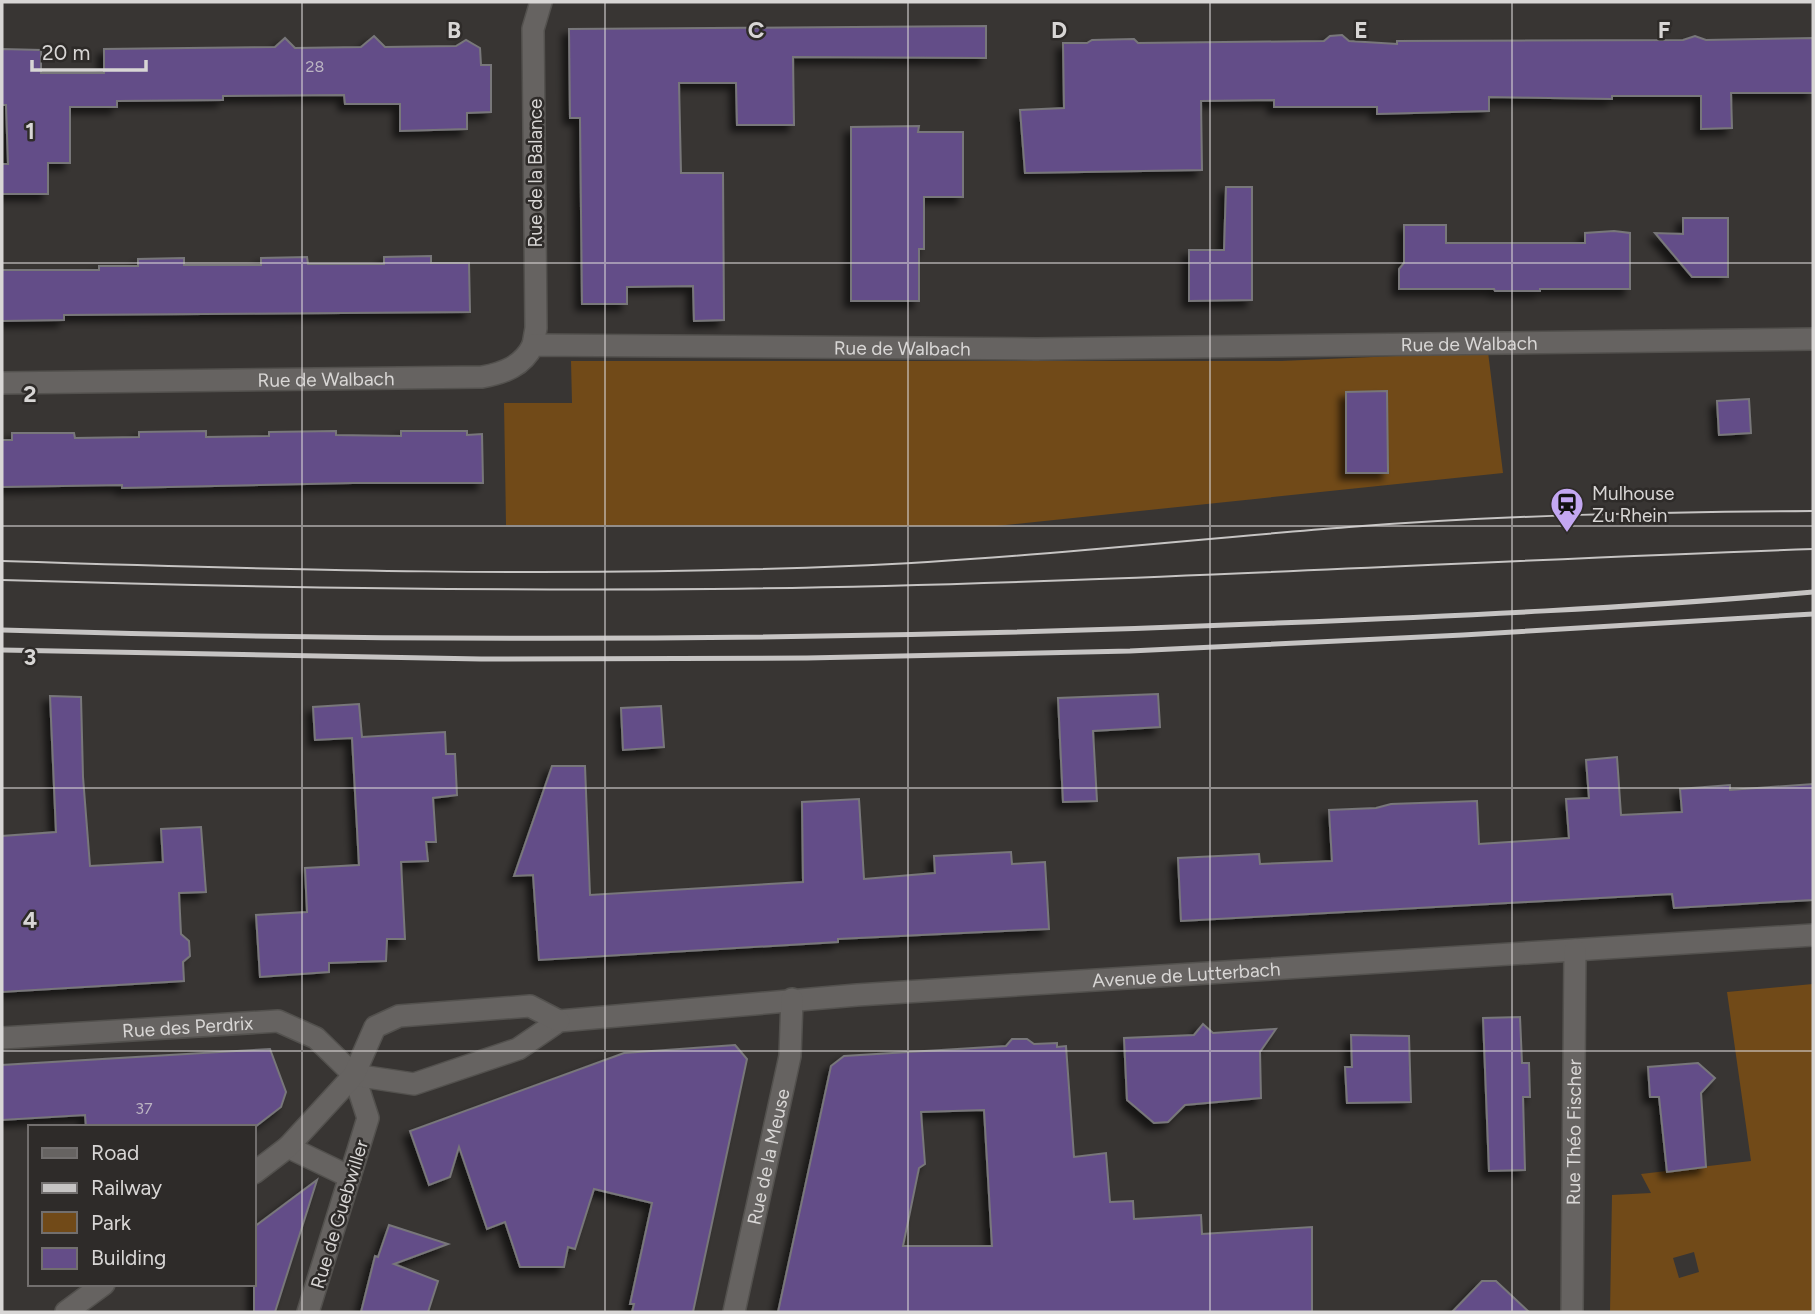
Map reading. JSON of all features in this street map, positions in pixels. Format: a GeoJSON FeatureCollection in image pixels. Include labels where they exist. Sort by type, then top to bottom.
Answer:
{"type":"FeatureCollection","features":[{"type":"Feature","properties":{"kind":"street","name":"Rue de la Balance"},"geometry":{"type":"LineString","coordinates":[[533,345],[536,328],[533,29],[541,2]]}},
{"type":"Feature","properties":{"kind":"street","name":"Rue de Walbach"},"geometry":{"type":"LineString","coordinates":[[2,383],[482,377],[504,372],[517,365],[527,356],[533,345],[1036,349],[1813,339]]}},
{"type":"Feature","properties":{"kind":"street","name":"Avenue de Lutterbach"},"geometry":{"type":"LineString","coordinates":[[354,1075],[414,1084],[517,1049],[559,1021],[792,999],[1813,935]]}},
{"type":"Feature","properties":{"kind":"street","name":"Rue Théo Fischer"},"geometry":{"type":"LineString","coordinates":[[1572,1312],[1575,950]]}},
{"type":"Feature","properties":{"kind":"street","name":"Rue de la Meuse"},"geometry":{"type":"LineString","coordinates":[[734,1312],[789,1056],[792,999]]}},
{"type":"Feature","properties":{"kind":"street"},"geometry":{"type":"LineString","coordinates":[[256,1171],[288,1147],[354,1075],[375,1027],[399,1016],[530,1006],[559,1021]]}},
{"type":"Feature","properties":{"kind":"street","name":"Rue des Perdrix"},"geometry":{"type":"LineString","coordinates":[[2,1038],[278,1021],[316,1038],[354,1075]]}},
{"type":"Feature","properties":{"kind":"street","name":"Rue de Guebwiller"},"geometry":{"type":"LineString","coordinates":[[308,1312],[368,1118],[354,1075]]}},
{"type":"Feature","properties":{"kind":"street"},"geometry":{"type":"LineString","coordinates":[[288,1147],[351,1177]]}},
{"type":"Feature","properties":{"kind":"street"},"geometry":{"type":"LineString","coordinates":[[66,1312],[100,1286]]}},
{"type":"Feature","properties":{"kind":"green space"},"geometry":{"type":"Polygon","coordinates":[[[1488,352],[1503,473],[996,526],[506,525],[504,403],[572,403],[571,361],[1281,361],[1488,352]]]}},
{"type":"Feature","properties":{"kind":"green space"},"geometry":{"type":"Polygon","coordinates":[[[1813,984],[1813,1312],[1610,1312],[1612,1195],[1651,1193],[1641,1174],[1751,1161],[1727,992],[1813,984]],[[1694,1252],[1673,1258],[1679,1278],[1699,1272],[1694,1252]]]}},
{"type":"Feature","properties":{"kind":"building"},"geometry":{"type":"Polygon","coordinates":[[[986,26],[986,58],[793,57],[794,125],[737,125],[736,83],[679,83],[681,173],[723,173],[724,320],[694,321],[693,286],[627,287],[627,304],[582,304],[580,118],[570,118],[569,29],[986,26]]]}},
{"type":"Feature","properties":{"kind":"building"},"geometry":{"type":"Polygon","coordinates":[[[1342,35],[1349,41],[1397,44],[1397,41],[1683,40],[1695,36],[1706,40],[1813,38],[1813,93],[1731,93],[1732,128],[1701,129],[1701,96],[1612,96],[1612,99],[1489,97],[1489,111],[1377,114],[1377,107],[1274,107],[1274,100],[1201,101],[1202,170],[1025,173],[1020,110],[1064,108],[1063,43],[1134,39],[1138,43],[1324,41],[1330,36],[1342,35]]]}},
{"type":"Feature","properties":{"kind":"building"},"geometry":{"type":"Polygon","coordinates":[[[374,36],[385,47],[456,46],[466,40],[480,48],[481,65],[491,65],[491,112],[467,113],[467,129],[400,131],[400,104],[345,104],[344,95],[223,96],[223,100],[117,101],[117,107],[70,107],[70,163],[48,163],[48,194],[2,194],[2,164],[8,164],[6,105],[2,105],[2,49],[41,50],[41,73],[104,73],[104,49],[275,47],[285,38],[295,48],[361,47],[374,36]]]}},
{"type":"Feature","properties":{"kind":"building"},"geometry":{"type":"Polygon","coordinates":[[[919,126],[918,132],[963,132],[963,197],[924,197],[924,249],[919,249],[919,301],[851,301],[851,127],[919,126]]]}},
{"type":"Feature","properties":{"kind":"building"},"geometry":{"type":"Polygon","coordinates":[[[1226,187],[1252,187],[1252,300],[1189,301],[1189,250],[1224,250],[1226,187]]]}},
{"type":"Feature","properties":{"kind":"building"},"geometry":{"type":"Polygon","coordinates":[[[1683,218],[1728,218],[1728,277],[1692,277],[1655,233],[1683,234],[1683,218]]]}},
{"type":"Feature","properties":{"kind":"building"},"geometry":{"type":"Polygon","coordinates":[[[1404,225],[1446,225],[1446,243],[1585,243],[1585,233],[1630,233],[1630,289],[1399,289],[1399,269],[1404,263],[1404,225]]]}},
{"type":"Feature","properties":{"kind":"building"},"geometry":{"type":"Polygon","coordinates":[[[431,256],[431,263],[469,263],[470,312],[64,315],[64,320],[2,321],[2,270],[99,270],[99,266],[138,266],[138,259],[184,258],[184,265],[261,265],[261,258],[307,257],[308,264],[384,264],[384,257],[431,256]]]}},
{"type":"Feature","properties":{"kind":"building"},"geometry":{"type":"Polygon","coordinates":[[[1387,391],[1388,473],[1346,473],[1346,392],[1387,391]]]}},
{"type":"Feature","properties":{"kind":"building"},"geometry":{"type":"Polygon","coordinates":[[[1749,399],[1751,433],[1719,435],[1717,401],[1749,399]]]}},
{"type":"Feature","properties":{"kind":"building"},"geometry":{"type":"Polygon","coordinates":[[[206,431],[206,437],[269,436],[269,432],[336,431],[336,435],[401,436],[401,431],[467,431],[467,435],[482,434],[483,483],[2,487],[2,440],[12,440],[12,433],[74,433],[75,438],[139,437],[139,432],[206,431]]]}},
{"type":"Feature","properties":{"kind":"building"},"geometry":{"type":"Polygon","coordinates":[[[1158,694],[1160,727],[1093,731],[1097,801],[1063,802],[1058,698],[1158,694]]]}},
{"type":"Feature","properties":{"kind":"building"},"geometry":{"type":"Polygon","coordinates":[[[50,696],[81,697],[83,777],[90,866],[163,862],[161,829],[201,827],[206,892],[179,893],[181,934],[189,941],[190,956],[183,962],[184,981],[2,992],[2,836],[56,832],[50,696]]]}},
{"type":"Feature","properties":{"kind":"building"},"geometry":{"type":"Polygon","coordinates":[[[359,704],[362,737],[445,732],[446,754],[455,754],[457,795],[433,798],[436,842],[426,842],[428,861],[401,862],[405,939],[387,939],[386,961],[329,963],[329,972],[260,977],[256,915],[307,912],[305,868],[359,865],[352,738],[315,740],[313,707],[359,704]]]}},
{"type":"Feature","properties":{"kind":"building"},"geometry":{"type":"Polygon","coordinates":[[[661,706],[664,747],[623,750],[621,708],[661,706]]]}},
{"type":"Feature","properties":{"kind":"building"},"geometry":{"type":"Polygon","coordinates":[[[1617,757],[1621,815],[1682,812],[1680,789],[1730,785],[1730,790],[1813,784],[1813,900],[1674,908],[1672,894],[1181,921],[1178,858],[1259,854],[1260,864],[1332,861],[1329,810],[1376,808],[1391,804],[1477,801],[1479,844],[1569,838],[1566,799],[1589,798],[1586,760],[1617,757]]]}},
{"type":"Feature","properties":{"kind":"building"},"geometry":{"type":"Polygon","coordinates":[[[552,766],[585,766],[590,895],[803,882],[802,802],[859,799],[864,879],[935,873],[934,856],[1011,852],[1012,864],[1045,862],[1049,929],[838,939],[838,942],[539,960],[533,875],[514,876],[552,766]]]}},
{"type":"Feature","properties":{"kind":"building"},"geometry":{"type":"Polygon","coordinates":[[[1520,1017],[1522,1063],[1529,1063],[1530,1097],[1523,1097],[1525,1170],[1489,1171],[1483,1018],[1520,1017]]]}},
{"type":"Feature","properties":{"kind":"building"},"geometry":{"type":"Polygon","coordinates":[[[1203,1024],[1213,1033],[1276,1029],[1260,1052],[1261,1098],[1185,1105],[1168,1122],[1154,1123],[1127,1100],[1124,1038],[1194,1035],[1203,1024]]]}},
{"type":"Feature","properties":{"kind":"building"},"geometry":{"type":"Polygon","coordinates":[[[1351,1035],[1409,1036],[1411,1102],[1347,1103],[1345,1067],[1352,1067],[1351,1035]]]}},
{"type":"Feature","properties":{"kind":"building"},"geometry":{"type":"Polygon","coordinates":[[[1012,1039],[1027,1039],[1034,1044],[1057,1043],[1057,1047],[1066,1046],[1074,1157],[1106,1153],[1110,1202],[1133,1201],[1134,1219],[1201,1215],[1202,1234],[1312,1227],[1312,1312],[778,1312],[831,1066],[844,1056],[1006,1046],[1012,1039]],[[984,1110],[921,1112],[925,1164],[919,1168],[903,1246],[992,1246],[984,1110]]]}},
{"type":"Feature","properties":{"kind":"building"},"geometry":{"type":"Polygon","coordinates":[[[735,1045],[747,1059],[693,1312],[632,1312],[634,1304],[630,1304],[652,1203],[594,1189],[575,1249],[568,1247],[564,1267],[520,1267],[505,1222],[487,1229],[459,1147],[450,1177],[429,1185],[410,1131],[624,1053],[735,1045]]]}},
{"type":"Feature","properties":{"kind":"building"},"geometry":{"type":"Polygon","coordinates":[[[270,1049],[286,1092],[281,1107],[256,1126],[86,1125],[85,1115],[2,1120],[2,1065],[270,1049]]]}},
{"type":"Feature","properties":{"kind":"building"},"geometry":{"type":"Polygon","coordinates":[[[1698,1063],[1715,1078],[1701,1093],[1706,1167],[1667,1172],[1659,1097],[1650,1097],[1648,1067],[1698,1063]]]}},
{"type":"Feature","properties":{"kind":"building"},"geometry":{"type":"Polygon","coordinates":[[[317,1180],[275,1312],[254,1312],[256,1226],[317,1180]]]}},
{"type":"Feature","properties":{"kind":"building"},"geometry":{"type":"Polygon","coordinates":[[[389,1225],[448,1244],[394,1264],[438,1281],[428,1312],[361,1312],[375,1256],[378,1257],[389,1225]]]}},
{"type":"Feature","properties":{"kind":"building"},"geometry":{"type":"Polygon","coordinates":[[[1482,1281],[1496,1281],[1529,1312],[1452,1312],[1482,1281]]]}},
{"type":"Feature","properties":{"kind":"tram line"},"geometry":{"type":"LineString","coordinates":[[2,561],[426,571],[743,570],[974,559],[1349,527],[1465,520],[1639,513],[1813,511]]}},
{"type":"Feature","properties":{"kind":"tram line"},"geometry":{"type":"LineString","coordinates":[[2,580],[445,589],[850,587],[1813,549]]}},
{"type":"Feature","properties":{"kind":"railway"},"geometry":{"type":"LineString","coordinates":[[2,630],[480,638],[958,634],[1478,614],[1679,603],[1813,592]]}},
{"type":"Feature","properties":{"kind":"railway"},"geometry":{"type":"LineString","coordinates":[[2,650],[481,659],[807,658],[1130,651],[1813,614]]}},
{"type":"Feature","properties":{"kind":"place","name":"Mulhouse Zu Rhein"},"geometry":{"type":"Point","coordinates":[1567,534]}}]}
